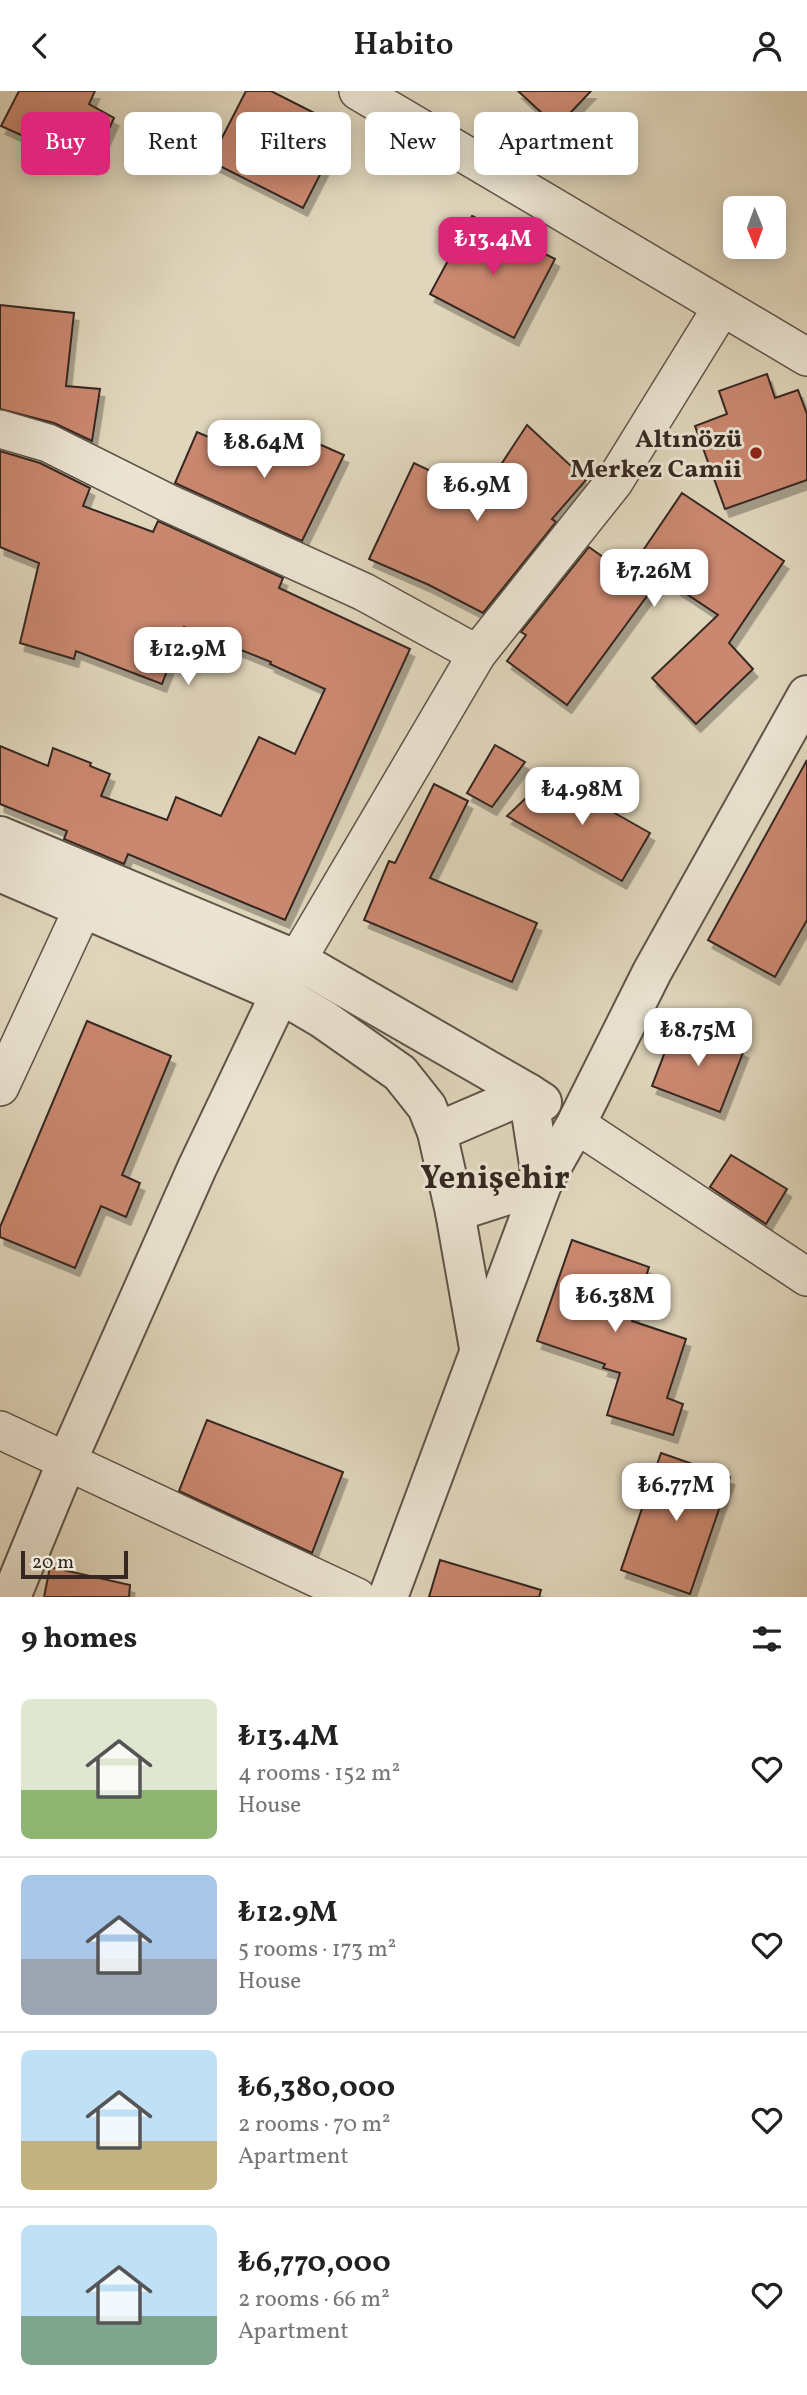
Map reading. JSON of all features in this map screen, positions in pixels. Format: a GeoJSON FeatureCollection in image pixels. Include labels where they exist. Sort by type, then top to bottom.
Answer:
{"type":"FeatureCollection","features":[{"type":"Feature","properties":{"kind":"street"},"geometry":{"type":"LineString","coordinates":[[358,91],[807,357]]}},
{"type":"Feature","properties":{"kind":"street"},"geometry":{"type":"LineString","coordinates":[[11,1597],[67,1461],[197,1168],[288,976],[477,654],[614,482],[722,307]]}},
{"type":"Feature","properties":{"kind":"street"},"geometry":{"type":"LineString","coordinates":[[0,429],[48,443],[168,503],[364,592],[477,654]]}},
{"type":"Feature","properties":{"kind":"street"},"geometry":{"type":"LineString","coordinates":[[388,1597],[542,1184],[576,1124],[652,972],[807,695]]}},
{"type":"Feature","properties":{"kind":"street"},"geometry":{"type":"LineString","coordinates":[[0,836],[528,1093],[807,1277]]}},
{"type":"Feature","properties":{"kind":"street"},"geometry":{"type":"LineString","coordinates":[[0,872],[83,908],[288,976],[323,1019],[400,1073],[427,1107],[437,1132],[455,1212],[479,1350]]}},
{"type":"Feature","properties":{"kind":"street"},"geometry":{"type":"LineString","coordinates":[[0,1087],[83,908]]}},
{"type":"Feature","properties":{"kind":"street"},"geometry":{"type":"LineString","coordinates":[[437,1132],[528,1093]]}},
{"type":"Feature","properties":{"kind":"street"},"geometry":{"type":"LineString","coordinates":[[528,1093],[542,1184]]}},
{"type":"Feature","properties":{"kind":"street"},"geometry":{"type":"LineString","coordinates":[[455,1212],[542,1184]]}},
{"type":"Feature","properties":{"kind":"street"},"geometry":{"type":"LineString","coordinates":[[0,1430],[357,1597]]}},
{"type":"Feature","properties":{"kind":"building"},"geometry":{"type":"Polygon","coordinates":[[[19,91],[95,91],[89,104],[103,112],[21,112],[21,135],[1,126],[19,91]]]}},
{"type":"Feature","properties":{"kind":"building"},"geometry":{"type":"Polygon","coordinates":[[[246,91],[271,91],[312,112],[236,112],[236,174],[222,167],[222,138],[246,91]]]}},
{"type":"Feature","properties":{"kind":"building"},"geometry":{"type":"Polygon","coordinates":[[[518,91],[591,91],[571,112],[541,112],[518,91]]]}},
{"type":"Feature","properties":{"kind":"building"},"geometry":{"type":"Polygon","coordinates":[[[238,175],[320,175],[303,208],[238,175]]]}},
{"type":"Feature","properties":{"kind":"building"},"geometry":{"type":"Polygon","coordinates":[[[472,216],[555,259],[514,338],[430,294],[472,216]]]}},
{"type":"Feature","properties":{"kind":"building"},"geometry":{"type":"Polygon","coordinates":[[[0,305],[74,313],[66,386],[100,389],[92,441],[54,423],[0,409],[0,305]]]}},
{"type":"Feature","properties":{"kind":"building","name":"Altınözü Merkez Camii"},"geometry":{"type":"Polygon","coordinates":[[[767,374],[775,398],[798,390],[807,414],[807,480],[725,509],[695,426],[727,414],[719,391],[767,374]]]}},
{"type":"Feature","properties":{"kind":"building"},"geometry":{"type":"Polygon","coordinates":[[[527,425],[586,480],[552,519],[556,522],[483,613],[429,585],[369,559],[414,463],[481,495],[527,425]]]}},
{"type":"Feature","properties":{"kind":"building"},"geometry":{"type":"Polygon","coordinates":[[[287,430],[344,455],[302,541],[175,483],[197,432],[272,464],[287,430]]]}},
{"type":"Feature","properties":{"kind":"building"},"geometry":{"type":"Polygon","coordinates":[[[0,451],[40,463],[90,488],[83,506],[153,532],[158,521],[283,578],[279,588],[410,649],[285,920],[128,854],[124,864],[64,839],[67,831],[0,804],[0,746],[48,766],[53,748],[91,763],[90,766],[110,774],[101,796],[167,820],[176,797],[221,816],[259,737],[295,754],[325,689],[270,664],[271,662],[184,627],[162,684],[76,651],[74,659],[20,643],[39,563],[0,547],[0,451]]]}},
{"type":"Feature","properties":{"kind":"building"},"geometry":{"type":"Polygon","coordinates":[[[682,493],[784,561],[729,643],[753,669],[696,724],[652,678],[718,615],[661,577],[567,705],[507,661],[526,635],[521,632],[589,547],[627,574],[682,493]]]}},
{"type":"Feature","properties":{"kind":"building"},"geometry":{"type":"Polygon","coordinates":[[[495,745],[525,762],[492,807],[467,793],[495,745]]]}},
{"type":"Feature","properties":{"kind":"building"},"geometry":{"type":"Polygon","coordinates":[[[807,760],[807,920],[775,977],[708,940],[807,760]]]}},
{"type":"Feature","properties":{"kind":"building"},"geometry":{"type":"Polygon","coordinates":[[[549,776],[650,833],[622,881],[507,816],[549,776]]]}},
{"type":"Feature","properties":{"kind":"building"},"geometry":{"type":"Polygon","coordinates":[[[434,784],[468,801],[430,878],[537,923],[512,982],[364,920],[389,861],[395,863],[434,784]]]}},
{"type":"Feature","properties":{"kind":"building"},"geometry":{"type":"Polygon","coordinates":[[[87,1021],[171,1056],[122,1175],[140,1183],[126,1217],[101,1206],[75,1268],[0,1237],[0,1227],[87,1021]]]}},
{"type":"Feature","properties":{"kind":"building"},"geometry":{"type":"Polygon","coordinates":[[[676,1023],[744,1050],[720,1112],[652,1086],[676,1023]]]}},
{"type":"Feature","properties":{"kind":"building"},"geometry":{"type":"Polygon","coordinates":[[[731,1155],[787,1189],[766,1224],[710,1187],[731,1155]]]}},
{"type":"Feature","properties":{"kind":"building"},"geometry":{"type":"Polygon","coordinates":[[[572,1240],[649,1267],[632,1321],[686,1339],[667,1398],[683,1404],[673,1435],[607,1415],[620,1373],[603,1368],[605,1364],[537,1341],[572,1240]]]}},
{"type":"Feature","properties":{"kind":"building"},"geometry":{"type":"Polygon","coordinates":[[[207,1420],[343,1472],[312,1553],[179,1491],[207,1420]]]}},
{"type":"Feature","properties":{"kind":"building"},"geometry":{"type":"Polygon","coordinates":[[[661,1453],[730,1477],[690,1594],[621,1570],[661,1453]]]}},
{"type":"Feature","properties":{"kind":"building"},"geometry":{"type":"Polygon","coordinates":[[[440,1560],[541,1590],[539,1597],[429,1597],[440,1560]]]}},
{"type":"Feature","properties":{"kind":"building"},"geometry":{"type":"Polygon","coordinates":[[[50,1567],[130,1585],[129,1597],[44,1597],[50,1567]]]}},
{"type":"Feature","properties":{"kind":"place","name":"Altınözü Merkez Camii"},"geometry":{"type":"Point","coordinates":[756,453]}},
{"type":"Feature","properties":{"kind":"district","name":"Yenişehir"},"geometry":{"type":"Point","coordinates":[495,1176]}}]}
